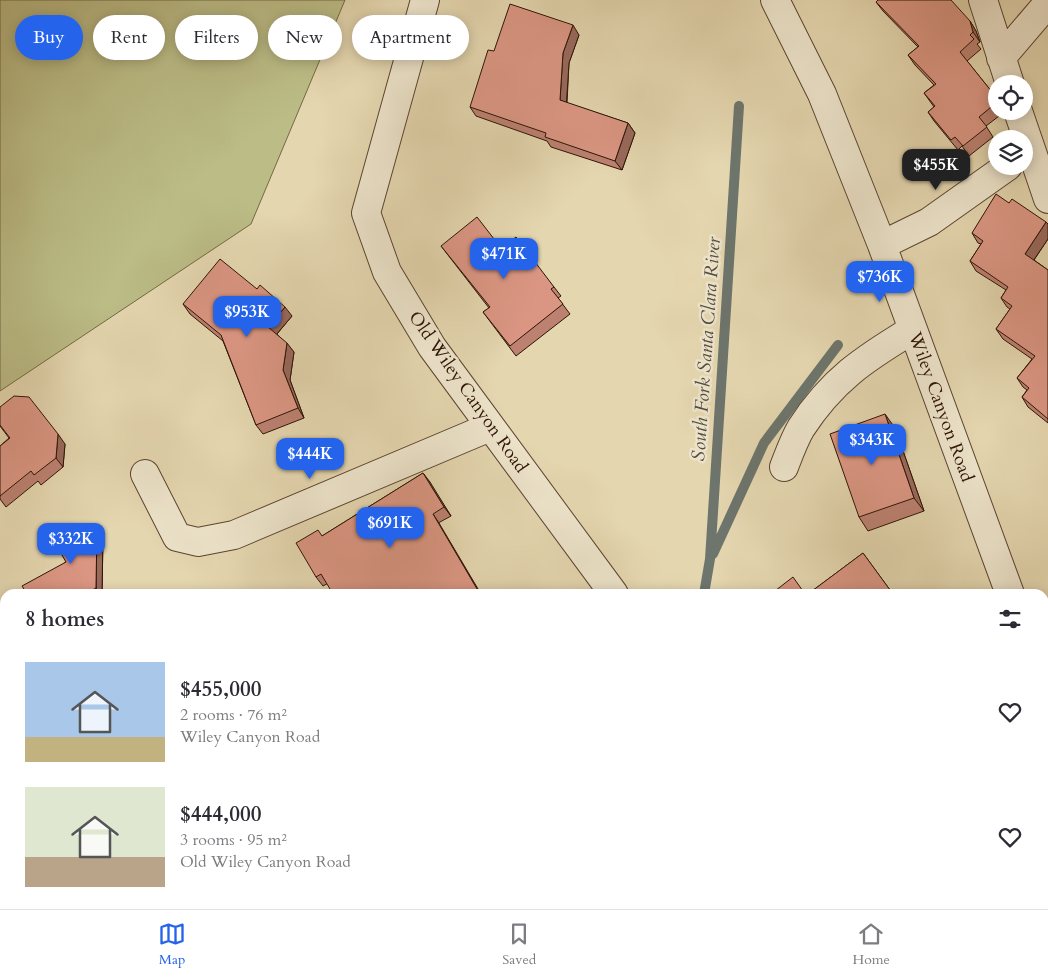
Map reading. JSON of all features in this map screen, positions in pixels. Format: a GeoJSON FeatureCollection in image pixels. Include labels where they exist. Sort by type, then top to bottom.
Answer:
{"type":"FeatureCollection","features":[{"type":"Feature","properties":{"kind":"street","name":"Old Wiley Canyon Road"},"geometry":{"type":"LineString","coordinates":[[425,0],[366,213],[387,272],[432,347],[610,589]]}},
{"type":"Feature","properties":{"kind":"street","name":"Wiley Canyon Road"},"geometry":{"type":"LineString","coordinates":[[775,0],[822,94],[882,245],[1008,589]]}},
{"type":"Feature","properties":{"kind":"street"},"geometry":{"type":"LineString","coordinates":[[983,0],[1007,75]]}},
{"type":"Feature","properties":{"kind":"street"},"geometry":{"type":"LineString","coordinates":[[1001,58],[1048,3]]}},
{"type":"Feature","properties":{"kind":"street"},"geometry":{"type":"LineString","coordinates":[[1033,164],[1046,191]]}},
{"type":"Feature","properties":{"kind":"street"},"geometry":{"type":"LineString","coordinates":[[882,245],[929,222],[995,175]]}},
{"type":"Feature","properties":{"kind":"street"},"geometry":{"type":"LineString","coordinates":[[784,467],[800,430],[831,389],[868,356],[912,330]]}},
{"type":"Feature","properties":{"kind":"street"},"geometry":{"type":"LineString","coordinates":[[145,474],[177,537],[198,542],[234,535],[490,427]]}},
{"type":"Feature","properties":{"kind":"green space"},"geometry":{"type":"Polygon","coordinates":[[[0,0],[345,0],[339,15],[268,15],[268,60],[320,60],[251,224],[0,391],[0,0]]]}},
{"type":"Feature","properties":{"kind":"building"},"geometry":{"type":"Polygon","coordinates":[[[878,0],[951,0],[970,21],[973,32],[970,35],[974,39],[960,52],[988,87],[988,110],[979,117],[987,127],[963,146],[955,137],[951,140],[928,112],[935,106],[924,93],[936,84],[908,55],[919,46],[876,2],[878,0]]]}},
{"type":"Feature","properties":{"kind":"building"},"geometry":{"type":"Polygon","coordinates":[[[510,4],[573,25],[563,53],[560,100],[628,123],[615,161],[545,137],[546,133],[470,107],[488,50],[494,51],[510,4]]]}},
{"type":"Feature","properties":{"kind":"building"},"geometry":{"type":"Polygon","coordinates":[[[996,194],[1009,203],[1012,199],[1046,222],[1025,254],[1048,270],[1048,419],[1022,397],[1029,388],[1017,378],[1035,356],[996,329],[1012,306],[1001,298],[1008,287],[970,261],[983,241],[972,233],[996,194]]]}},
{"type":"Feature","properties":{"kind":"building"},"geometry":{"type":"Polygon","coordinates":[[[477,217],[501,248],[516,237],[554,287],[551,289],[563,304],[510,346],[483,312],[490,307],[441,246],[477,217]]]}},
{"type":"Feature","properties":{"kind":"building"},"geometry":{"type":"Polygon","coordinates":[[[220,259],[257,289],[260,285],[285,307],[268,327],[287,343],[283,370],[298,408],[256,425],[221,335],[183,304],[220,259]]]}},
{"type":"Feature","properties":{"kind":"building"},"geometry":{"type":"Polygon","coordinates":[[[14,396],[29,397],[58,434],[56,458],[34,475],[31,471],[0,496],[0,446],[10,438],[0,425],[0,407],[14,396]]]}},
{"type":"Feature","properties":{"kind":"building"},"geometry":{"type":"Polygon","coordinates":[[[885,414],[914,498],[859,517],[830,434],[885,414]]]}},
{"type":"Feature","properties":{"kind":"building"},"geometry":{"type":"Polygon","coordinates":[[[423,473],[444,507],[433,514],[477,589],[330,589],[321,574],[316,577],[296,543],[318,530],[322,536],[423,473]]]}},
{"type":"Feature","properties":{"kind":"building"},"geometry":{"type":"Polygon","coordinates":[[[76,525],[97,525],[96,588],[24,589],[22,586],[66,562],[52,538],[76,525]]]}},
{"type":"Feature","properties":{"kind":"building"},"geometry":{"type":"Polygon","coordinates":[[[863,553],[889,589],[815,589],[863,553]]]}},
{"type":"Feature","properties":{"kind":"building"},"geometry":{"type":"Polygon","coordinates":[[[793,577],[801,589],[777,589],[793,577]]]}},
{"type":"Feature","properties":{"kind":"waterway","name":"South Fork Santa Clara River"},"geometry":{"type":"LineString","coordinates":[[705,589],[710,559],[739,106]]}},
{"type":"Feature","properties":{"kind":"waterway"},"geometry":{"type":"LineString","coordinates":[[713,554],[764,443],[838,345]]}}]}
